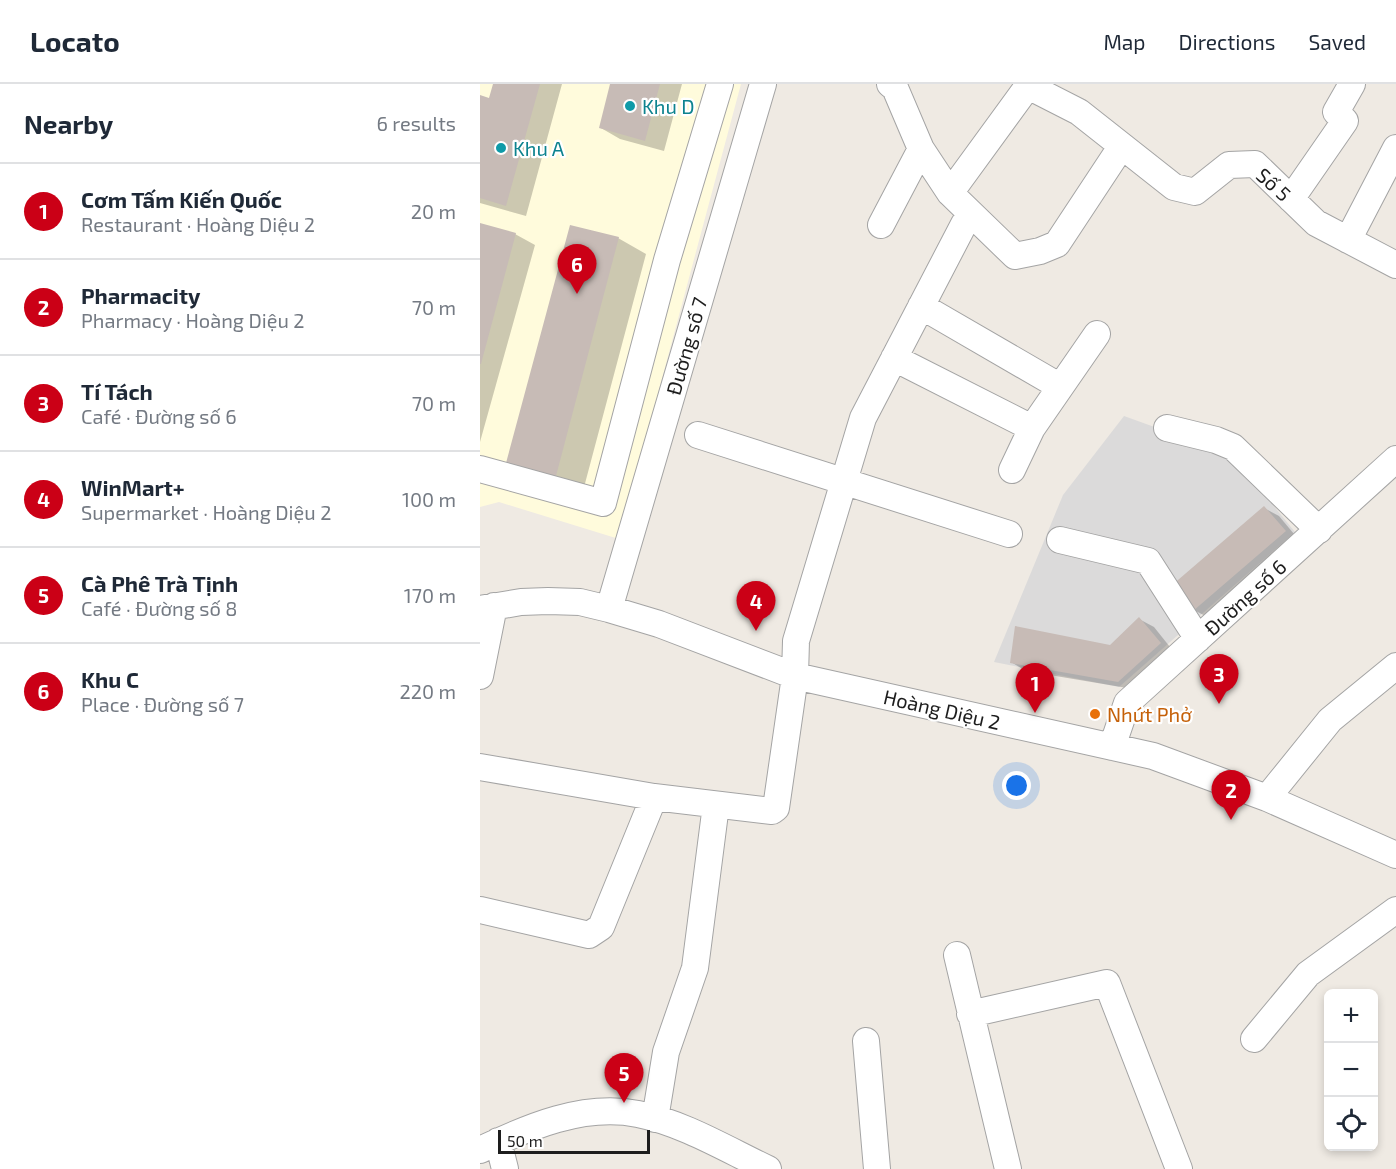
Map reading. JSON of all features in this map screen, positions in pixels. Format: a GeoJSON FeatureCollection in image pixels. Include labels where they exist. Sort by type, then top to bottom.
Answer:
{"type":"FeatureCollection","features":[{"type":"Feature","properties":{"kind":"street"},"geometry":{"type":"LineString","coordinates":[[480,469],[603,503],[667,260],[720,84]]}},
{"type":"Feature","properties":{"kind":"street","name":"Đường số 7"},"geometry":{"type":"LineString","coordinates":[[609,609],[763,84]]}},
{"type":"Feature","properties":{"kind":"street"},"geometry":{"type":"LineString","coordinates":[[890,84],[895,88],[921,149],[950,193],[1015,256],[1040,251],[1057,244],[1121,147]]}},
{"type":"Feature","properties":{"kind":"street"},"geometry":{"type":"LineString","coordinates":[[1291,199],[1345,121],[1336,112],[1352,84]]}},
{"type":"Feature","properties":{"kind":"street"},"geometry":{"type":"LineString","coordinates":[[950,193],[1029,85]]}},
{"type":"Feature","properties":{"kind":"street","name":"Số 5"},"geometry":{"type":"LineString","coordinates":[[1029,85],[1078,112],[1174,188],[1195,192],[1229,165],[1255,164],[1316,223],[1396,265]]}},
{"type":"Feature","properties":{"kind":"street"},"geometry":{"type":"LineString","coordinates":[[1348,240],[1396,148]]}},
{"type":"Feature","properties":{"kind":"street"},"geometry":{"type":"LineString","coordinates":[[881,225],[921,149]]}},
{"type":"Feature","properties":{"kind":"street"},"geometry":{"type":"LineString","coordinates":[[480,767],[654,797],[772,811],[776,808],[779,803],[795,676],[796,641],[862,418],[964,224]]}},
{"type":"Feature","properties":{"kind":"street"},"geometry":{"type":"LineString","coordinates":[[921,306],[1059,386]]}},
{"type":"Feature","properties":{"kind":"street"},"geometry":{"type":"LineString","coordinates":[[1012,470],[1032,428],[1097,334]]}},
{"type":"Feature","properties":{"kind":"street"},"geometry":{"type":"LineString","coordinates":[[894,358],[1032,428]]}},
{"type":"Feature","properties":{"kind":"street"},"geometry":{"type":"LineString","coordinates":[[1167,429],[1216,440],[1233,447],[1319,530]]}},
{"type":"Feature","properties":{"kind":"street"},"geometry":{"type":"LineString","coordinates":[[698,435],[842,483],[1009,534]]}},
{"type":"Feature","properties":{"kind":"street","name":"Đường số 6"},"geometry":{"type":"LineString","coordinates":[[1112,747],[1127,703],[1396,459]]}},
{"type":"Feature","properties":{"kind":"street"},"geometry":{"type":"LineString","coordinates":[[1060,540],[1148,561],[1198,639]]}},
{"type":"Feature","properties":{"kind":"street","name":"Hoàng Diệu 2"},"geometry":{"type":"LineString","coordinates":[[487,607],[548,601],[580,602],[659,624],[795,676],[1112,747],[1186,766],[1267,798],[1396,855]]}},
{"type":"Feature","properties":{"kind":"street"},"geometry":{"type":"LineString","coordinates":[[480,676],[487,607]]}},
{"type":"Feature","properties":{"kind":"street"},"geometry":{"type":"LineString","coordinates":[[1267,798],[1330,720],[1396,666]]}},
{"type":"Feature","properties":{"kind":"street"},"geometry":{"type":"LineString","coordinates":[[480,910],[589,935],[601,927],[654,797]]}},
{"type":"Feature","properties":{"kind":"street"},"geometry":{"type":"LineString","coordinates":[[655,1119],[666,1052],[695,969],[716,805]]}},
{"type":"Feature","properties":{"kind":"street"},"geometry":{"type":"LineString","coordinates":[[1254,1039],[1308,974],[1396,910]]}},
{"type":"Feature","properties":{"kind":"street"},"geometry":{"type":"LineString","coordinates":[[957,955],[1008,1169]]}},
{"type":"Feature","properties":{"kind":"street"},"geometry":{"type":"LineString","coordinates":[[970,1014],[1107,983],[1179,1169]]}},
{"type":"Feature","properties":{"kind":"street"},"geometry":{"type":"LineString","coordinates":[[866,1041],[877,1169]]}},
{"type":"Feature","properties":{"kind":"street"},"geometry":{"type":"LineString","coordinates":[[505,1169],[489,1146],[540,1124],[580,1114],[612,1111],[655,1119],[696,1134],[768,1169]]}},
{"type":"Feature","properties":{"kind":"shaded area"},"geometry":{"type":"Polygon","coordinates":[[[480,84],[741,84],[619,539],[499,502],[480,507],[480,84]]]}},
{"type":"Feature","properties":{"kind":"shaded area"},"geometry":{"type":"Polygon","coordinates":[[[1124,416],[1232,455],[1295,532],[1119,687],[994,662],[1063,495],[1124,416]]]}},
{"type":"Feature","properties":{"kind":"building","name":"Khu A"},"geometry":{"type":"Polygon","coordinates":[[[493,84],[540,84],[506,206],[480,198],[480,95],[489,98],[493,84]]]}},
{"type":"Feature","properties":{"kind":"building","name":"Khu D"},"geometry":{"type":"Polygon","coordinates":[[[610,84],[660,84],[645,141],[599,128],[610,84]]]}},
{"type":"Feature","properties":{"kind":"building"},"geometry":{"type":"Polygon","coordinates":[[[480,223],[516,233],[481,364],[480,364],[480,223]]]}},
{"type":"Feature","properties":{"kind":"building"},"geometry":{"type":"Polygon","coordinates":[[[570,225],[619,237],[556,476],[506,463],[570,225]]]}},
{"type":"Feature","properties":{"kind":"building"},"geometry":{"type":"Polygon","coordinates":[[[1264,506],[1286,531],[1193,611],[1171,586],[1264,506]]]}},
{"type":"Feature","properties":{"kind":"building"},"geometry":{"type":"Polygon","coordinates":[[[1139,617],[1161,643],[1118,682],[1010,663],[1015,626],[1110,645],[1139,617]]]}},
{"type":"Feature","properties":{"kind":"place","name":"Khu D"},"geometry":{"type":"Point","coordinates":[630,106]}},
{"type":"Feature","properties":{"kind":"place","name":"Khu A"},"geometry":{"type":"Point","coordinates":[501,148]}},
{"type":"Feature","properties":{"kind":"place","name":"Khu C"},"geometry":{"type":"Point","coordinates":[577,294]}},
{"type":"Feature","properties":{"kind":"place","name":"WinMart+"},"geometry":{"type":"Point","coordinates":[756,631]}},
{"type":"Feature","properties":{"kind":"place","name":"Tí Tách"},"geometry":{"type":"Point","coordinates":[1219,704]}},
{"type":"Feature","properties":{"kind":"place","name":"Cơm Tấm Kiến Quốc"},"geometry":{"type":"Point","coordinates":[1035,713]}},
{"type":"Feature","properties":{"kind":"place","name":"Nhứt Phở"},"geometry":{"type":"Point","coordinates":[1095,714]}},
{"type":"Feature","properties":{"kind":"place","name":"Pharmacity"},"geometry":{"type":"Point","coordinates":[1231,820]}},
{"type":"Feature","properties":{"kind":"place","name":"Cà Phê Trà Tịnh"},"geometry":{"type":"Point","coordinates":[624,1103]}}]}
